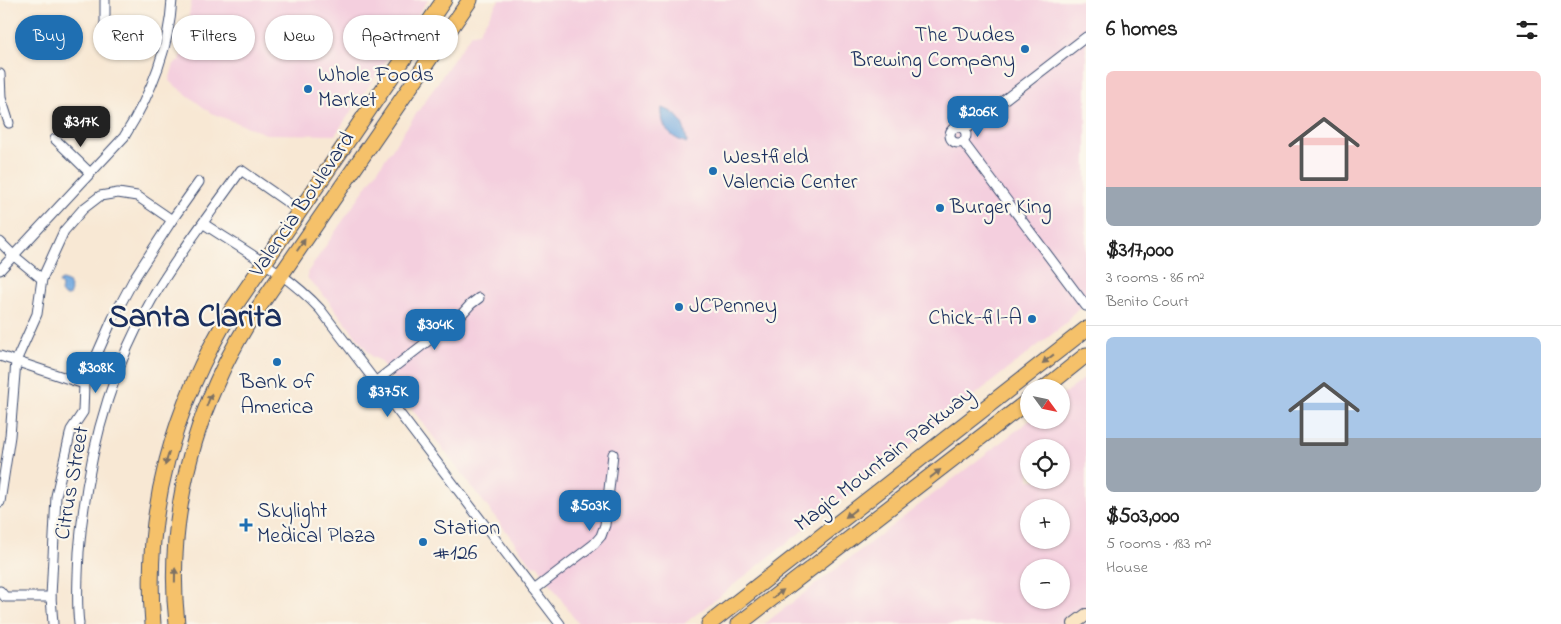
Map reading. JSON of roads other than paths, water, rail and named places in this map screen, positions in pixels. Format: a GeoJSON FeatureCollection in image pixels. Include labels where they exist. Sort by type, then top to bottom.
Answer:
{"type":"FeatureCollection","features":[{"type":"Feature","properties":{"kind":"main road","name":"Valencia Boulevard"},"geometry":{"type":"LineString","coordinates":[[155,622],[151,576],[157,504],[162,476],[182,409],[204,359],[232,310],[444,0]]}},
{"type":"Feature","properties":{"kind":"main road","name":"Valencia Boulevard"},"geometry":{"type":"LineString","coordinates":[[177,624],[174,577],[177,538],[186,475],[195,442],[215,385],[248,323],[470,0]]}},
{"type":"Feature","properties":{"kind":"main road","name":"Magic Mountain Parkway"},"geometry":{"type":"LineString","coordinates":[[709,624],[1086,329]]}},
{"type":"Feature","properties":{"kind":"main road"},"geometry":{"type":"LineString","coordinates":[[1056,379],[1086,355]]}},
{"type":"Feature","properties":{"kind":"main road"},"geometry":{"type":"LineString","coordinates":[[195,442],[187,438],[184,432],[204,378],[204,359]]}},
{"type":"Feature","properties":{"kind":"main road","name":"Magic Mountain Parkway"},"geometry":{"type":"LineString","coordinates":[[739,624],[1020,407]]}},
{"type":"Feature","properties":{"kind":"main road"},"geometry":{"type":"LineString","coordinates":[[874,521],[873,510],[915,476],[935,448]]}},
{"type":"Feature","properties":{"kind":"street"},"geometry":{"type":"LineString","coordinates":[[105,0],[105,15]]}},
{"type":"Feature","properties":{"kind":"street"},"geometry":{"type":"LineString","coordinates":[[0,270],[124,137],[141,108],[156,72],[165,46],[172,0]]}},
{"type":"Feature","properties":{"kind":"street"},"geometry":{"type":"LineString","coordinates":[[965,130],[1086,37]]}},
{"type":"Feature","properties":{"kind":"street"},"geometry":{"type":"LineString","coordinates":[[0,74],[1,98],[9,123]]}},
{"type":"Feature","properties":{"kind":"street"},"geometry":{"type":"LineString","coordinates":[[954,128],[965,130],[967,136],[963,142],[957,144],[952,140],[950,134],[954,128]]}},
{"type":"Feature","properties":{"kind":"street"},"geometry":{"type":"LineString","coordinates":[[55,139],[90,173]]}},
{"type":"Feature","properties":{"kind":"street"},"geometry":{"type":"LineString","coordinates":[[963,142],[1086,306]]}},
{"type":"Feature","properties":{"kind":"street","name":"Citrus Street"},"geometry":{"type":"LineString","coordinates":[[79,624],[76,600],[82,522],[94,454],[105,412],[124,355],[138,326],[175,263],[241,170],[300,211]]}},
{"type":"Feature","properties":{"kind":"street"},"geometry":{"type":"LineString","coordinates":[[53,624],[51,597],[56,496],[71,430],[83,412],[84,384],[113,318],[135,277],[172,220],[200,182]]}},
{"type":"Feature","properties":{"kind":"street"},"geometry":{"type":"LineString","coordinates":[[0,502],[10,436],[16,361],[38,314],[42,279],[64,231],[83,209],[100,196],[118,193],[137,196],[172,220]]}},
{"type":"Feature","properties":{"kind":"street"},"geometry":{"type":"LineString","coordinates":[[204,224],[280,275],[299,289],[320,309],[560,624]]}},
{"type":"Feature","properties":{"kind":"street"},"geometry":{"type":"LineString","coordinates":[[0,242],[42,279]]}},
{"type":"Feature","properties":{"kind":"street"},"geometry":{"type":"LineString","coordinates":[[375,382],[453,322],[479,298]]}},
{"type":"Feature","properties":{"kind":"street"},"geometry":{"type":"LineString","coordinates":[[0,356],[84,384]]}},
{"type":"Feature","properties":{"kind":"street"},"geometry":{"type":"LineString","coordinates":[[534,590],[594,544],[601,536],[605,524],[613,454]]}},
{"type":"Feature","properties":{"kind":"street"},"geometry":{"type":"LineString","coordinates":[[0,591],[5,597],[51,597]]}},
{"type":"Feature","properties":{"kind":"street"},"geometry":{"type":"LineString","coordinates":[[1074,624],[1086,615]]}},
{"type":"Feature","properties":{"kind":"water"},"geometry":{"type":"Polygon","coordinates":[[[662,108],[673,113],[680,121],[685,131],[687,143],[675,138],[667,131],[663,121],[662,108]]]}},
{"type":"Feature","properties":{"kind":"water"},"geometry":{"type":"Polygon","coordinates":[[[62,280],[68,282],[71,290],[69,296],[64,296],[61,292],[62,287],[59,282],[62,280]]]}},
{"type":"Feature","properties":{"kind":"place","name":"The Dudes Brewing Company"},"geometry":{"type":"Point","coordinates":[1025,49]}},
{"type":"Feature","properties":{"kind":"place","name":"Whole Foods Market"},"geometry":{"type":"Point","coordinates":[308,89]}},
{"type":"Feature","properties":{"kind":"place","name":"Westfield Valencia Center"},"geometry":{"type":"Point","coordinates":[713,171]}},
{"type":"Feature","properties":{"kind":"place","name":"Burger King"},"geometry":{"type":"Point","coordinates":[940,208]}},
{"type":"Feature","properties":{"kind":"place","name":"JCPenney"},"geometry":{"type":"Point","coordinates":[679,307]}},
{"type":"Feature","properties":{"kind":"place","name":"Chick-fil-A"},"geometry":{"type":"Point","coordinates":[1032,319]}},
{"type":"Feature","properties":{"kind":"place","name":"Bank of America"},"geometry":{"type":"Point","coordinates":[277,362]}},
{"type":"Feature","properties":{"kind":"place","name":"Skylight Medical Plaza"},"geometry":{"type":"Point","coordinates":[246,525]}},
{"type":"Feature","properties":{"kind":"place","name":"Station #126"},"geometry":{"type":"Point","coordinates":[423,542]}},
{"type":"Feature","properties":{"kind":"district","name":"Santa Clarita"},"geometry":{"type":"Point","coordinates":[195,318]}}]}
